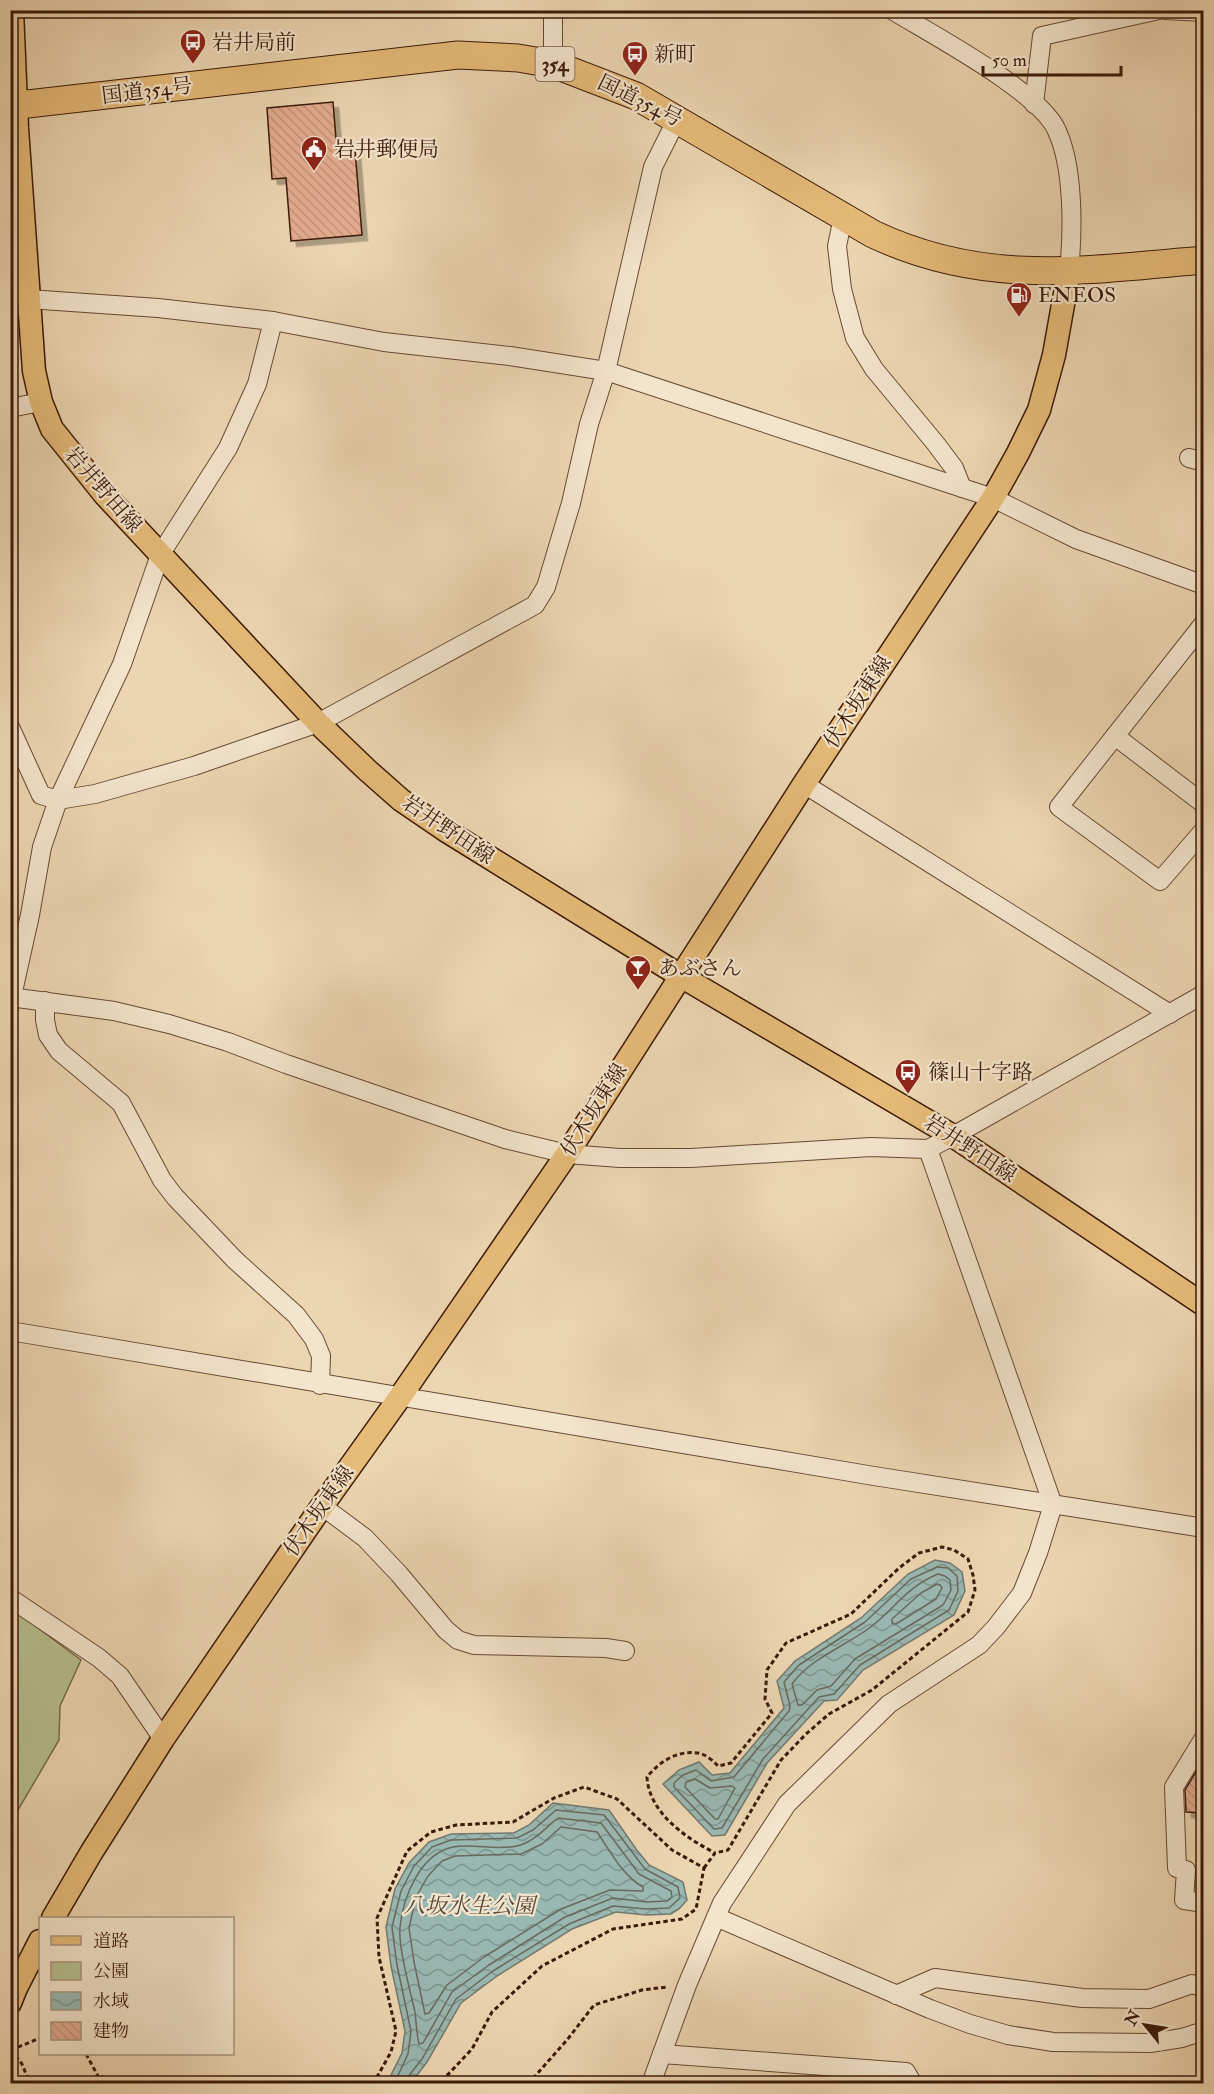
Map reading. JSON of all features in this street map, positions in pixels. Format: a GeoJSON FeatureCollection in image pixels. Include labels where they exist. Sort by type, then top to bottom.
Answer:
{"type":"FeatureCollection","features":[{"type":"Feature","properties":{"kind":"highway","name":"国道354号"},"geometry":{"type":"LineString","coordinates":[[13,106],[458,55],[518,58],[553,64],[636,96],[843,217],[893,243],[944,260],[1010,270],[1069,271],[1203,260]]}},
{"type":"Feature","properties":{"kind":"main road","name":"岩井野田線"},"geometry":{"type":"LineString","coordinates":[[12,10],[13,106],[34,371],[41,402],[52,429],[77,462],[160,555],[318,723],[401,800],[445,830],[680,975],[953,1136],[1203,1305]]}},
{"type":"Feature","properties":{"kind":"main road","name":"伏木坂東線"},"geometry":{"type":"LineString","coordinates":[[54,1917],[164,1739],[322,1506],[567,1154],[804,784],[993,498],[1039,410],[1054,355],[1069,271]]}},
{"type":"Feature","properties":{"kind":"main road"},"geometry":{"type":"LineString","coordinates":[[10,2003],[39,1943]]}},
{"type":"Feature","properties":{"kind":"street"},"geometry":{"type":"LineString","coordinates":[[553,10],[553,64]]}},
{"type":"Feature","properties":{"kind":"street"},"geometry":{"type":"LineString","coordinates":[[892,10],[998,75],[1034,104],[1057,130],[1065,158],[1071,222],[1069,271]]}},
{"type":"Feature","properties":{"kind":"street"},"geometry":{"type":"LineString","coordinates":[[1034,104],[1042,36],[1159,10]]}},
{"type":"Feature","properties":{"kind":"street"},"geometry":{"type":"LineString","coordinates":[[1165,10],[1203,12]]}},
{"type":"Feature","properties":{"kind":"street"},"geometry":{"type":"LineString","coordinates":[[10,727],[41,795],[58,800],[95,794],[194,766],[318,723],[535,604],[546,587],[554,564],[589,424],[606,371],[653,167],[677,119]]}},
{"type":"Feature","properties":{"kind":"street"},"geometry":{"type":"LineString","coordinates":[[843,217],[837,246],[842,289],[855,338],[874,369],[954,468],[962,488]]}},
{"type":"Feature","properties":{"kind":"street"},"geometry":{"type":"LineString","coordinates":[[28,299],[158,308],[273,321],[384,342],[510,356],[606,371],[993,498],[1076,539],[1203,585]]}},
{"type":"Feature","properties":{"kind":"street"},"geometry":{"type":"LineString","coordinates":[[273,321],[257,384],[228,448],[160,555],[122,664],[58,800],[42,847],[12,1000],[45,1001],[114,1011],[169,1024],[228,1042],[505,1138],[567,1154],[620,1158],[691,1158],[871,1147],[928,1149],[1203,994]]}},
{"type":"Feature","properties":{"kind":"street"},"geometry":{"type":"LineString","coordinates":[[10,408],[41,402]]}},
{"type":"Feature","properties":{"kind":"street"},"geometry":{"type":"LineString","coordinates":[[1203,623],[1059,807],[1160,881],[1203,830]]}},
{"type":"Feature","properties":{"kind":"street"},"geometry":{"type":"LineString","coordinates":[[1115,736],[1203,804]]}},
{"type":"Feature","properties":{"kind":"street"},"geometry":{"type":"LineString","coordinates":[[804,784],[1170,1014]]}},
{"type":"Feature","properties":{"kind":"street"},"geometry":{"type":"LineString","coordinates":[[45,1001],[48,1035],[59,1051],[121,1103],[162,1180],[175,1197],[235,1260],[296,1315],[308,1331],[321,1356],[320,1385]]}},
{"type":"Feature","properties":{"kind":"street"},"geometry":{"type":"LineString","coordinates":[[651,2084],[687,1985],[722,1903],[787,1804],[889,1704],[979,1645],[996,1627],[1022,1593],[1038,1553],[1053,1505],[928,1149]]}},
{"type":"Feature","properties":{"kind":"street"},"geometry":{"type":"LineString","coordinates":[[10,1331],[320,1385],[1203,1528]]}},
{"type":"Feature","properties":{"kind":"street"},"geometry":{"type":"LineString","coordinates":[[322,1506],[365,1538],[446,1630],[458,1640],[474,1645],[606,1648],[625,1651]]}},
{"type":"Feature","properties":{"kind":"street"},"geometry":{"type":"LineString","coordinates":[[10,1598],[99,1658],[120,1676],[164,1739]]}},
{"type":"Feature","properties":{"kind":"street"},"geometry":{"type":"LineString","coordinates":[[1203,1738],[1174,1787],[1177,1868],[1186,1870],[1184,1900],[1203,1903]]}},
{"type":"Feature","properties":{"kind":"street"},"geometry":{"type":"LineString","coordinates":[[716,1917],[897,1995],[970,2024],[1008,2035],[1053,2042],[1150,2043],[1182,2038],[1203,2031]]}},
{"type":"Feature","properties":{"kind":"street"},"geometry":{"type":"LineString","coordinates":[[897,1995],[935,1978],[1082,1998],[1149,1999],[1191,1984],[1203,1988]]}},
{"type":"Feature","properties":{"kind":"street"},"geometry":{"type":"LineString","coordinates":[[662,2054],[906,2072],[913,2084]]}},
{"type":"Feature","properties":{"kind":"path"},"geometry":{"type":"LineString","coordinates":[[439,2084],[472,2049],[492,2012],[542,1966],[613,1929],[682,1919],[696,1909],[704,1868],[715,1853],[728,1850],[781,1760],[806,1734],[830,1714],[872,1690],[968,1612],[975,1590],[968,1559],[954,1550],[942,1547],[919,1553],[899,1568],[852,1614],[786,1643],[767,1670],[765,1699],[772,1713],[730,1763],[718,1766],[709,1757],[699,1753],[678,1755],[658,1763],[647,1777],[648,1789],[663,1815],[695,1843],[715,1853]]}},
{"type":"Feature","properties":{"kind":"path"},"geometry":{"type":"LineString","coordinates":[[10,1725],[16,1752],[10,1762]]}},
{"type":"Feature","properties":{"kind":"path"},"geometry":{"type":"LineString","coordinates":[[373,2084],[391,2052],[396,2031],[379,1957],[377,1918],[407,1851],[431,1832],[456,1825],[513,1822],[554,1798],[584,1787],[617,1799],[672,1850],[704,1868]]}},
{"type":"Feature","properties":{"kind":"path"},"geometry":{"type":"LineString","coordinates":[[528,2084],[594,2005],[642,1990],[687,1985]]}},
{"type":"Feature","properties":{"kind":"path"},"geometry":{"type":"LineString","coordinates":[[30,2084],[22,2064],[11,2051],[39,2038]]}},
{"type":"Feature","properties":{"kind":"path"},"geometry":{"type":"LineString","coordinates":[[87,2055],[98,2076]]}},
{"type":"Feature","properties":{"kind":"path"},"geometry":{"type":"LineString","coordinates":[[81,2084],[98,2076],[133,2084]]}},
{"type":"Feature","properties":{"kind":"green space"},"geometry":{"type":"Polygon","coordinates":[[[11,1608],[81,1660],[60,1706],[59,1740],[11,1822],[11,1608]]]}},
{"type":"Feature","properties":{"kind":"water"},"geometry":{"type":"Polygon","coordinates":[[[935,1560],[950,1563],[962,1572],[965,1591],[954,1615],[863,1670],[837,1700],[824,1701],[767,1763],[725,1835],[712,1836],[663,1784],[679,1770],[699,1762],[712,1775],[730,1773],[784,1708],[777,1681],[795,1661],[861,1618],[908,1574],[935,1560]]]}},
{"type":"Feature","properties":{"kind":"water","name":"八坂水生公園"},"geometry":{"type":"Polygon","coordinates":[[[553,1803],[609,1810],[649,1865],[683,1882],[687,1900],[671,1914],[646,1915],[616,1912],[572,1929],[497,1976],[461,2003],[427,2062],[411,2083],[387,2083],[402,2053],[405,2031],[391,1966],[386,1927],[395,1889],[409,1863],[429,1842],[451,1834],[514,1833],[529,1825],[553,1803]]]}},
{"type":"Feature","properties":{"kind":"building"},"geometry":{"type":"Polygon","coordinates":[[[333,102],[337,151],[355,150],[362,235],[291,241],[286,178],[272,179],[267,108],[333,102]]]}},
{"type":"Feature","properties":{"kind":"building"},"geometry":{"type":"Polygon","coordinates":[[[1203,1760],[1203,1813],[1186,1812],[1185,1790],[1203,1760]]]}},
{"type":"Feature","properties":{"kind":"place","name":"岩井局前"},"geometry":{"type":"Point","coordinates":[193,65]}},
{"type":"Feature","properties":{"kind":"place","name":"新町"},"geometry":{"type":"Point","coordinates":[635,77]}},
{"type":"Feature","properties":{"kind":"place","name":"岩井郵便局"},"geometry":{"type":"Point","coordinates":[314,172]}},
{"type":"Feature","properties":{"kind":"place","name":"ENEOS"},"geometry":{"type":"Point","coordinates":[1019,318]}},
{"type":"Feature","properties":{"kind":"place","name":"あぶさん"},"geometry":{"type":"Point","coordinates":[638,991]}},
{"type":"Feature","properties":{"kind":"place","name":"篠山十字路"},"geometry":{"type":"Point","coordinates":[908,1095]}}]}
